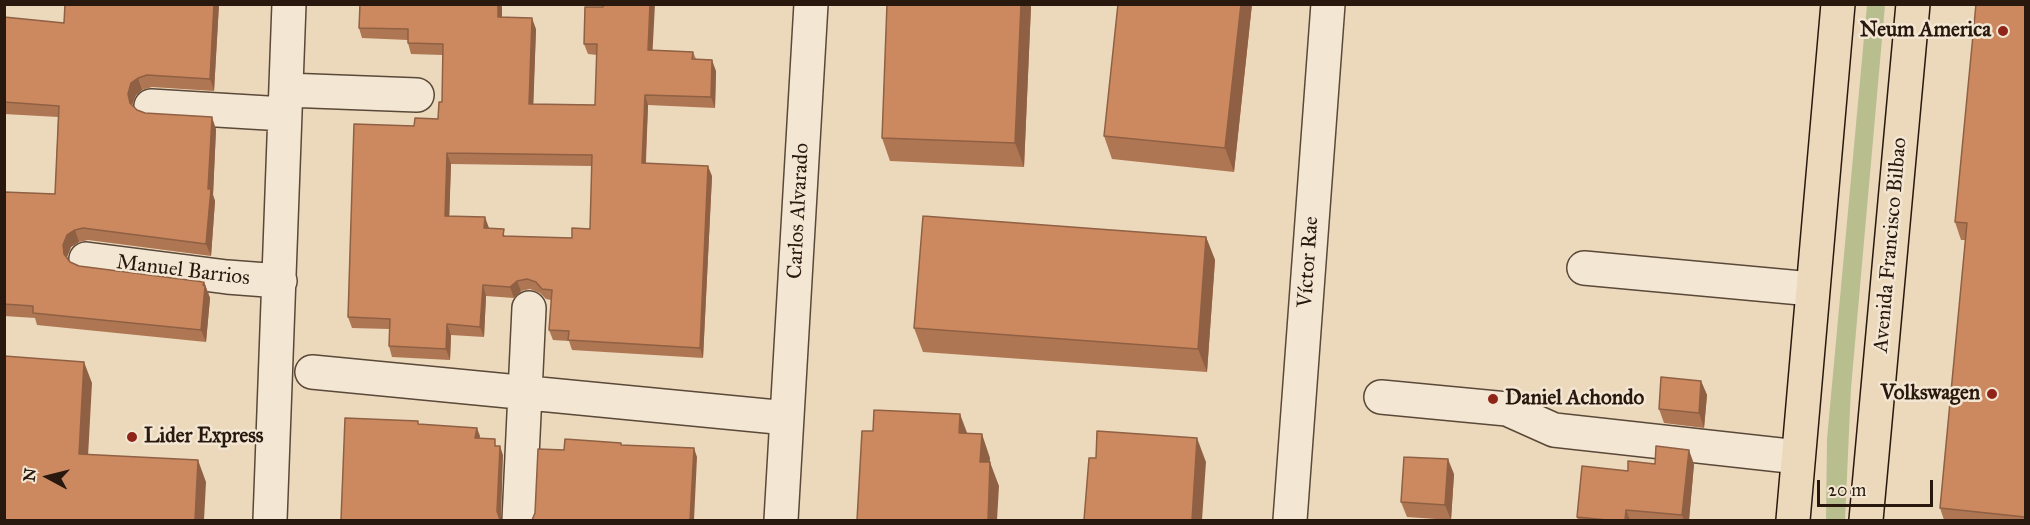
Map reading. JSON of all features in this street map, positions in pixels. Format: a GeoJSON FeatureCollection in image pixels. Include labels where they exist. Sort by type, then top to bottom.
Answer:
{"type":"FeatureCollection","features":[{"type":"Feature","properties":{"kind":"main road","name":"Avenida Francisco Bilbao"},"geometry":{"type":"LineString","coordinates":[[1866,520],[1913,4]]}},
{"type":"Feature","properties":{"kind":"main road"},"geometry":{"type":"LineString","coordinates":[[1792,520],[1838,5]]}},
{"type":"Feature","properties":{"kind":"street","name":"Manuel Barrios"},"geometry":{"type":"LineString","coordinates":[[270,520],[289,4]]}},
{"type":"Feature","properties":{"kind":"street","name":"Carlos Alvarado"},"geometry":{"type":"LineString","coordinates":[[781,520],[811,4]]}},
{"type":"Feature","properties":{"kind":"street","name":"Víctor Rae"},"geometry":{"type":"LineString","coordinates":[[1290,520],[1328,4]]}},
{"type":"Feature","properties":{"kind":"street"},"geometry":{"type":"LineString","coordinates":[[1829,4],[1838,5]]}},
{"type":"Feature","properties":{"kind":"street"},"geometry":{"type":"LineString","coordinates":[[151,106],[285,102],[417,94]]}},
{"type":"Feature","properties":{"kind":"street","name":"Manuel Barrios"},"geometry":{"type":"LineString","coordinates":[[86,259],[227,277],[280,281]]}},
{"type":"Feature","properties":{"kind":"street"},"geometry":{"type":"LineString","coordinates":[[1584,268],[1812,289]]}},
{"type":"Feature","properties":{"kind":"street"},"geometry":{"type":"LineString","coordinates":[[519,520],[530,308]]}},
{"type":"Feature","properties":{"kind":"street"},"geometry":{"type":"LineString","coordinates":[[312,372],[787,418]]}},
{"type":"Feature","properties":{"kind":"street"},"geometry":{"type":"LineString","coordinates":[[1381,397],[1507,409],[1554,430],[1798,457]]}},
{"type":"Feature","properties":{"kind":"green space"},"geometry":{"type":"Polygon","coordinates":[[[1867,5],[1885,5],[1851,388],[1845,520],[1826,520],[1827,439],[1867,5]]]}},
{"type":"Feature","properties":{"kind":"building"},"geometry":{"type":"Polygon","coordinates":[[[65,4],[214,4],[210,79],[147,75],[131,83],[128,94],[130,103],[137,110],[145,113],[212,117],[208,189],[211,189],[206,244],[83,228],[67,235],[63,245],[64,254],[70,262],[79,266],[204,282],[201,330],[33,313],[33,306],[4,304],[4,192],[55,194],[59,106],[4,102],[4,17],[64,23],[65,4]]]}},
{"type":"Feature","properties":{"kind":"building"},"geometry":{"type":"Polygon","coordinates":[[[360,4],[498,4],[498,17],[532,18],[529,104],[595,105],[597,44],[584,44],[585,7],[603,7],[603,4],[650,4],[648,50],[693,52],[692,59],[712,60],[711,97],[645,95],[642,163],[708,166],[700,348],[568,340],[569,331],[549,330],[552,290],[542,289],[536,282],[527,279],[517,281],[510,287],[483,285],[480,327],[447,324],[446,349],[389,346],[390,319],[348,317],[354,124],[414,126],[415,118],[438,119],[439,102],[442,102],[443,44],[408,43],[408,29],[359,28],[360,4]],[[447,153],[445,216],[485,217],[484,228],[504,229],[503,236],[572,238],[572,228],[590,229],[592,155],[447,153]]]}},
{"type":"Feature","properties":{"kind":"building"},"geometry":{"type":"Polygon","coordinates":[[[887,4],[1021,4],[1015,143],[882,138],[887,4]]]}},
{"type":"Feature","properties":{"kind":"building"},"geometry":{"type":"Polygon","coordinates":[[[1118,4],[1241,4],[1225,148],[1104,136],[1118,4]]]}},
{"type":"Feature","properties":{"kind":"building"},"geometry":{"type":"Polygon","coordinates":[[[1976,4],[2025,4],[2025,517],[1940,508],[1967,223],[1955,222],[1976,4]]]}},
{"type":"Feature","properties":{"kind":"building"},"geometry":{"type":"Polygon","coordinates":[[[923,216],[1206,237],[1198,349],[914,328],[923,216]]]}},
{"type":"Feature","properties":{"kind":"building"},"geometry":{"type":"Polygon","coordinates":[[[4,356],[84,362],[79,454],[198,460],[195,520],[4,520],[4,356]]]}},
{"type":"Feature","properties":{"kind":"building"},"geometry":{"type":"Polygon","coordinates":[[[1661,377],[1701,381],[1699,413],[1659,409],[1661,377]]]}},
{"type":"Feature","properties":{"kind":"building"},"geometry":{"type":"Polygon","coordinates":[[[874,410],[960,414],[959,433],[982,434],[980,462],[990,462],[988,520],[857,520],[862,431],[873,431],[874,410]]]}},
{"type":"Feature","properties":{"kind":"building"},"geometry":{"type":"Polygon","coordinates":[[[345,418],[418,421],[418,424],[477,428],[475,438],[495,439],[495,446],[500,446],[497,511],[500,520],[341,520],[345,418]]]}},
{"type":"Feature","properties":{"kind":"building"},"geometry":{"type":"Polygon","coordinates":[[[1097,431],[1197,438],[1192,520],[1084,520],[1089,458],[1096,458],[1097,431]]]}},
{"type":"Feature","properties":{"kind":"building"},"geometry":{"type":"Polygon","coordinates":[[[565,439],[621,443],[621,445],[694,448],[690,520],[532,520],[535,513],[538,449],[564,450],[565,439]]]}},
{"type":"Feature","properties":{"kind":"building"},"geometry":{"type":"Polygon","coordinates":[[[1656,446],[1689,450],[1682,515],[1626,510],[1625,520],[1577,517],[1582,466],[1628,471],[1628,461],[1655,464],[1656,446]]]}},
{"type":"Feature","properties":{"kind":"building"},"geometry":{"type":"Polygon","coordinates":[[[1404,457],[1448,459],[1445,505],[1401,502],[1404,457]]]}},
{"type":"Feature","properties":{"kind":"place","name":"Neum America"},"geometry":{"type":"Point","coordinates":[2003,31]}},
{"type":"Feature","properties":{"kind":"place","name":"Volkswagen"},"geometry":{"type":"Point","coordinates":[1992,394]}},
{"type":"Feature","properties":{"kind":"place","name":"Daniel Achondo"},"geometry":{"type":"Point","coordinates":[1493,399]}},
{"type":"Feature","properties":{"kind":"place","name":"Lider Express"},"geometry":{"type":"Point","coordinates":[132,437]}}]}
